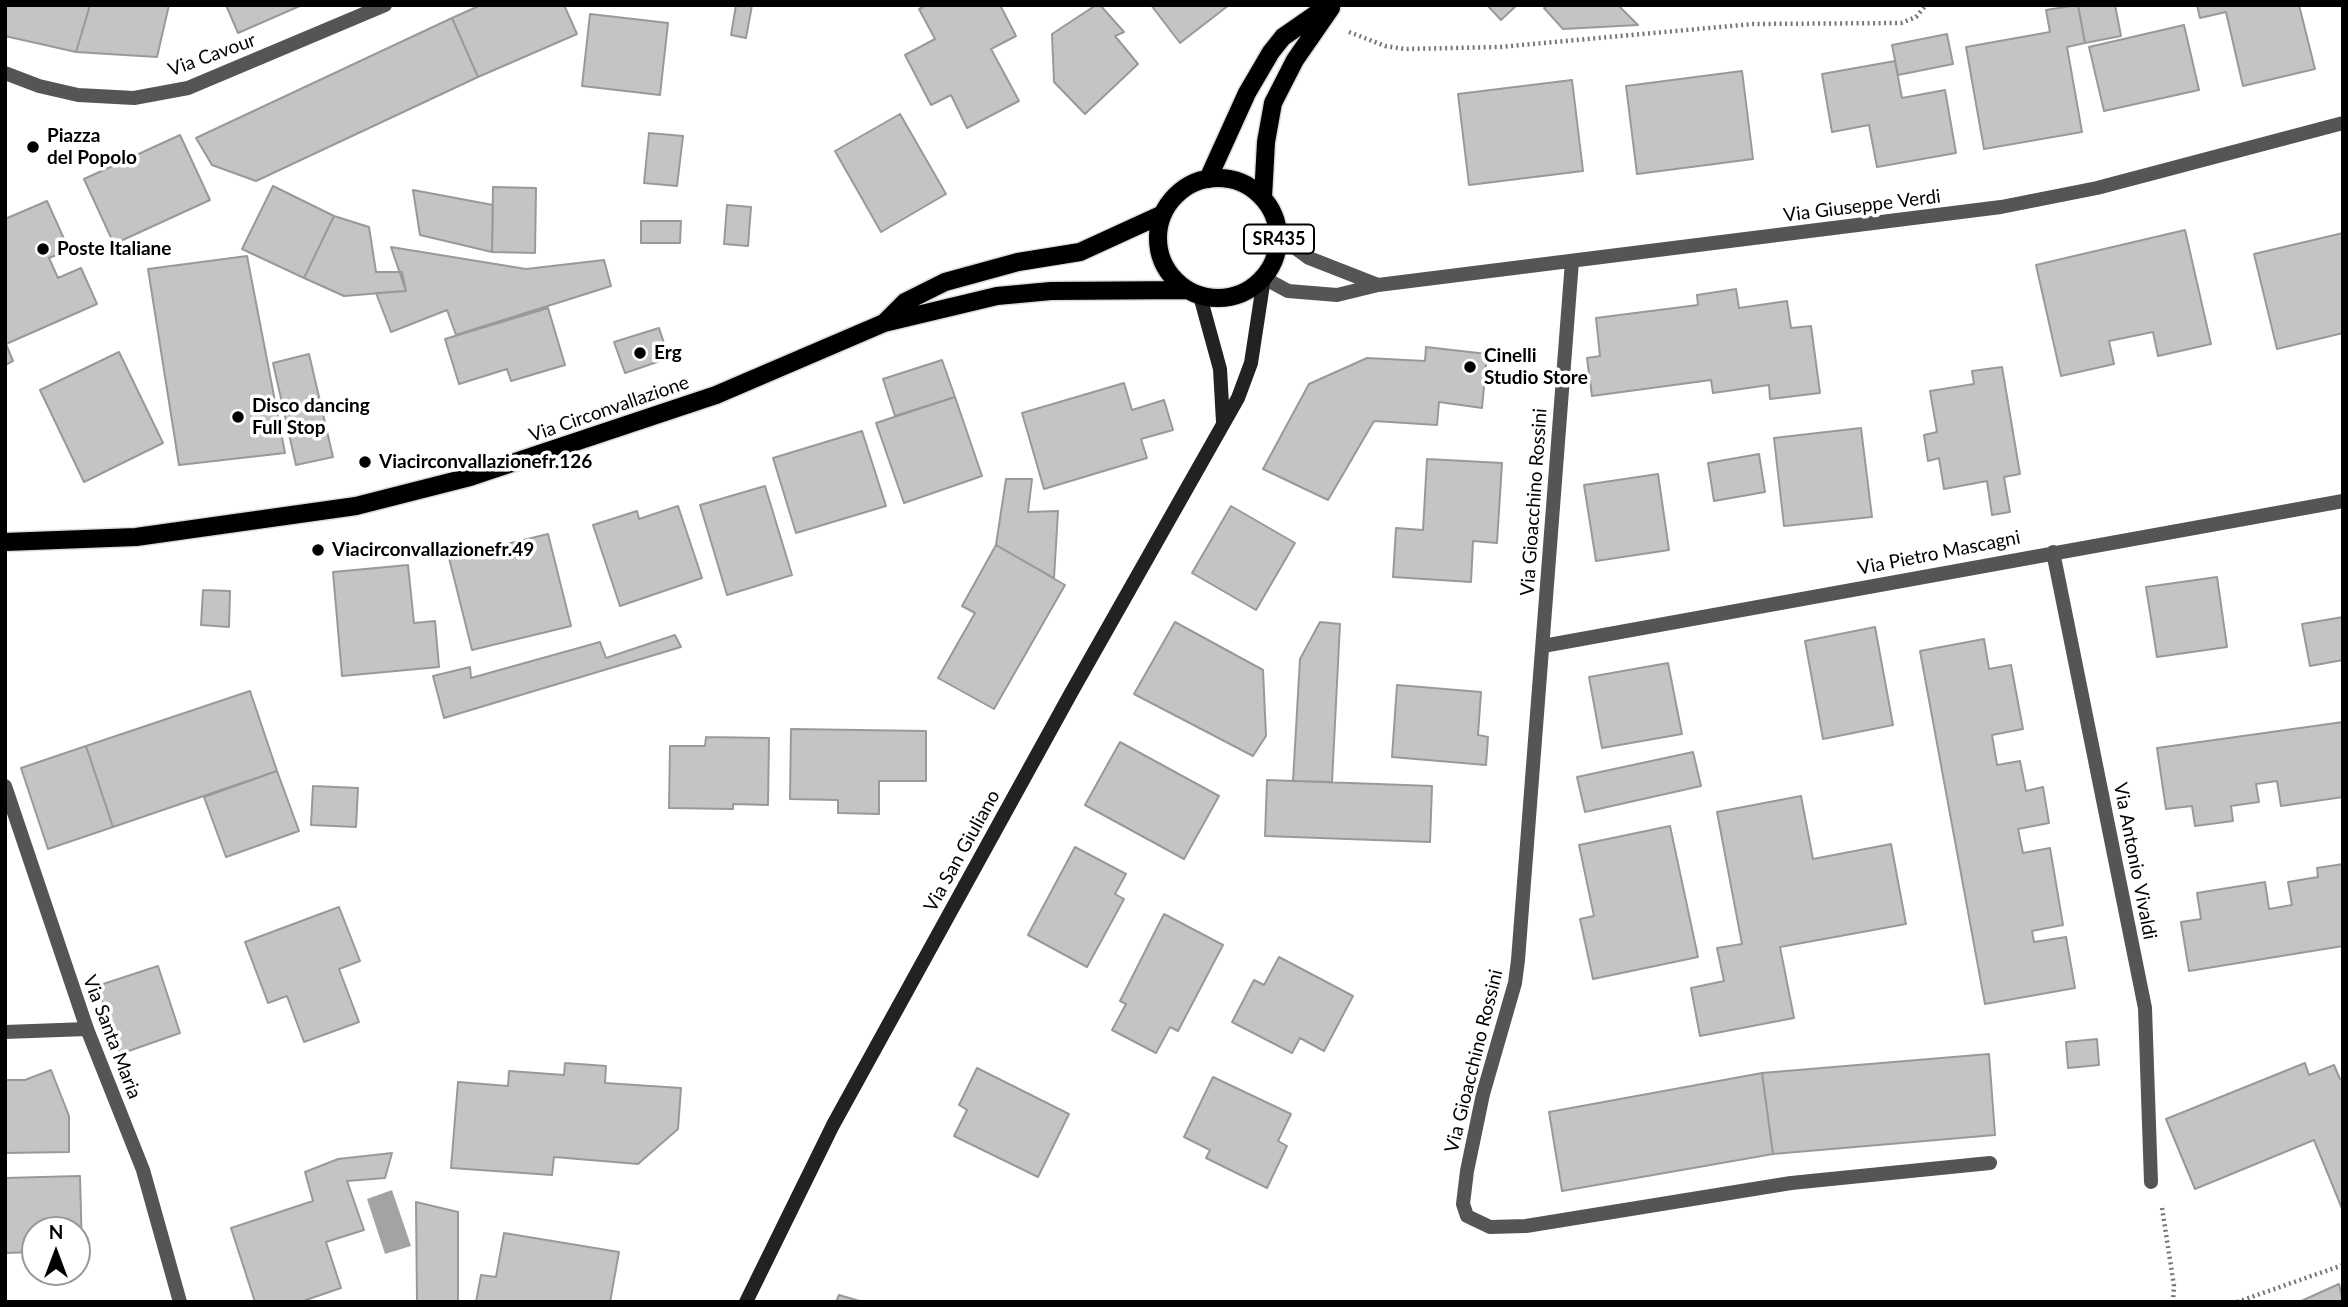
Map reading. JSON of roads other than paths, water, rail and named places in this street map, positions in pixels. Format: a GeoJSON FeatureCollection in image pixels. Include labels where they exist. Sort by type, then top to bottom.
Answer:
{"type":"FeatureCollection","features":[{"type":"Feature","properties":{"kind":"main road"},"geometry":{"type":"LineString","coordinates":[[1208,179],[1258,71],[1283,37],[1328,10]]}},
{"type":"Feature","properties":{"kind":"main road","name":"SR435"},"geometry":{"type":"LineString","coordinates":[[1264,278],[1275,258],[1279,236],[1276,222],[1263,197],[1266,142],[1273,103],[1295,60],[1328,10]]}},
{"type":"Feature","properties":{"kind":"main road","name":"SR435"},"geometry":{"type":"LineString","coordinates":[[1208,179],[1232,180],[1263,197]]}},
{"type":"Feature","properties":{"kind":"main road","name":"Via Circonvallazione"},"geometry":{"type":"LineString","coordinates":[[884,323],[905,302],[945,282],[1004,265],[1080,251],[1163,214],[1180,192],[1208,179]]}},
{"type":"Feature","properties":{"kind":"main road"},"geometry":{"type":"LineString","coordinates":[[1163,214],[1158,238],[1163,262],[1194,293],[1220,369],[1223,424]]}},
{"type":"Feature","properties":{"kind":"main road","name":"Via Circonvallazione"},"geometry":{"type":"LineString","coordinates":[[5,542],[136,537],[312,514],[379,501],[470,477],[716,395],[884,323],[997,296],[1051,290],[1194,293],[1228,298],[1241,294],[1264,278]]}},
{"type":"Feature","properties":{"kind":"main road","name":"Via San Giuliano"},"geometry":{"type":"LineString","coordinates":[[746,1302],[833,1125],[1238,398],[1249,370],[1264,278]]}},
{"type":"Feature","properties":{"kind":"street","name":"Via Cavour"},"geometry":{"type":"LineString","coordinates":[[5,73],[38,86],[78,94],[134,98],[188,88],[385,5]]}},
{"type":"Feature","properties":{"kind":"street","name":"Via Giuseppe Verdi"},"geometry":{"type":"LineString","coordinates":[[1264,278],[1288,291],[1316,295],[1355,292],[1378,285],[2001,207],[2108,185],[2343,123]]}},
{"type":"Feature","properties":{"kind":"street","name":"Via Giuseppe Verdi"},"geometry":{"type":"LineString","coordinates":[[1279,236],[1308,258],[1378,285]]}},
{"type":"Feature","properties":{"kind":"street","name":"Via Gioacchino Rossini"},"geometry":{"type":"LineString","coordinates":[[1572,261],[1515,983],[1486,1081],[1469,1158],[1464,1188],[1467,1216],[1490,1227],[1526,1226],[1817,1180],[1990,1163]]}},
{"type":"Feature","properties":{"kind":"street","name":"Via Pietro Mascagni"},"geometry":{"type":"LineString","coordinates":[[1543,646],[2343,501]]}},
{"type":"Feature","properties":{"kind":"street","name":"Via Antonio Vivaldi"},"geometry":{"type":"LineString","coordinates":[[2053,552],[2145,1008],[2151,1182]]}},
{"type":"Feature","properties":{"kind":"street","name":"Via Santa Maria"},"geometry":{"type":"LineString","coordinates":[[5,786],[87,1029],[143,1170],[180,1302]]}},
{"type":"Feature","properties":{"kind":"street"},"geometry":{"type":"LineString","coordinates":[[5,1032],[87,1029]]}},
{"type":"Feature","properties":{"kind":"place","name":"Piazza del Popolo"},"geometry":{"type":"Point","coordinates":[33,147]}},
{"type":"Feature","properties":{"kind":"place","name":"Poste Italiane"},"geometry":{"type":"Point","coordinates":[43,249]}},
{"type":"Feature","properties":{"kind":"place","name":"Erg"},"geometry":{"type":"Point","coordinates":[640,353]}},
{"type":"Feature","properties":{"kind":"place","name":"Cinelli Studio Store"},"geometry":{"type":"Point","coordinates":[1470,367]}},
{"type":"Feature","properties":{"kind":"place","name":"Disco dancing Full Stop"},"geometry":{"type":"Point","coordinates":[238,417]}},
{"type":"Feature","properties":{"kind":"place","name":"Viacirconvallazionefr.126"},"geometry":{"type":"Point","coordinates":[365,462]}},
{"type":"Feature","properties":{"kind":"place","name":"Viacirconvallazionefr.49"},"geometry":{"type":"Point","coordinates":[318,550]}}]}
